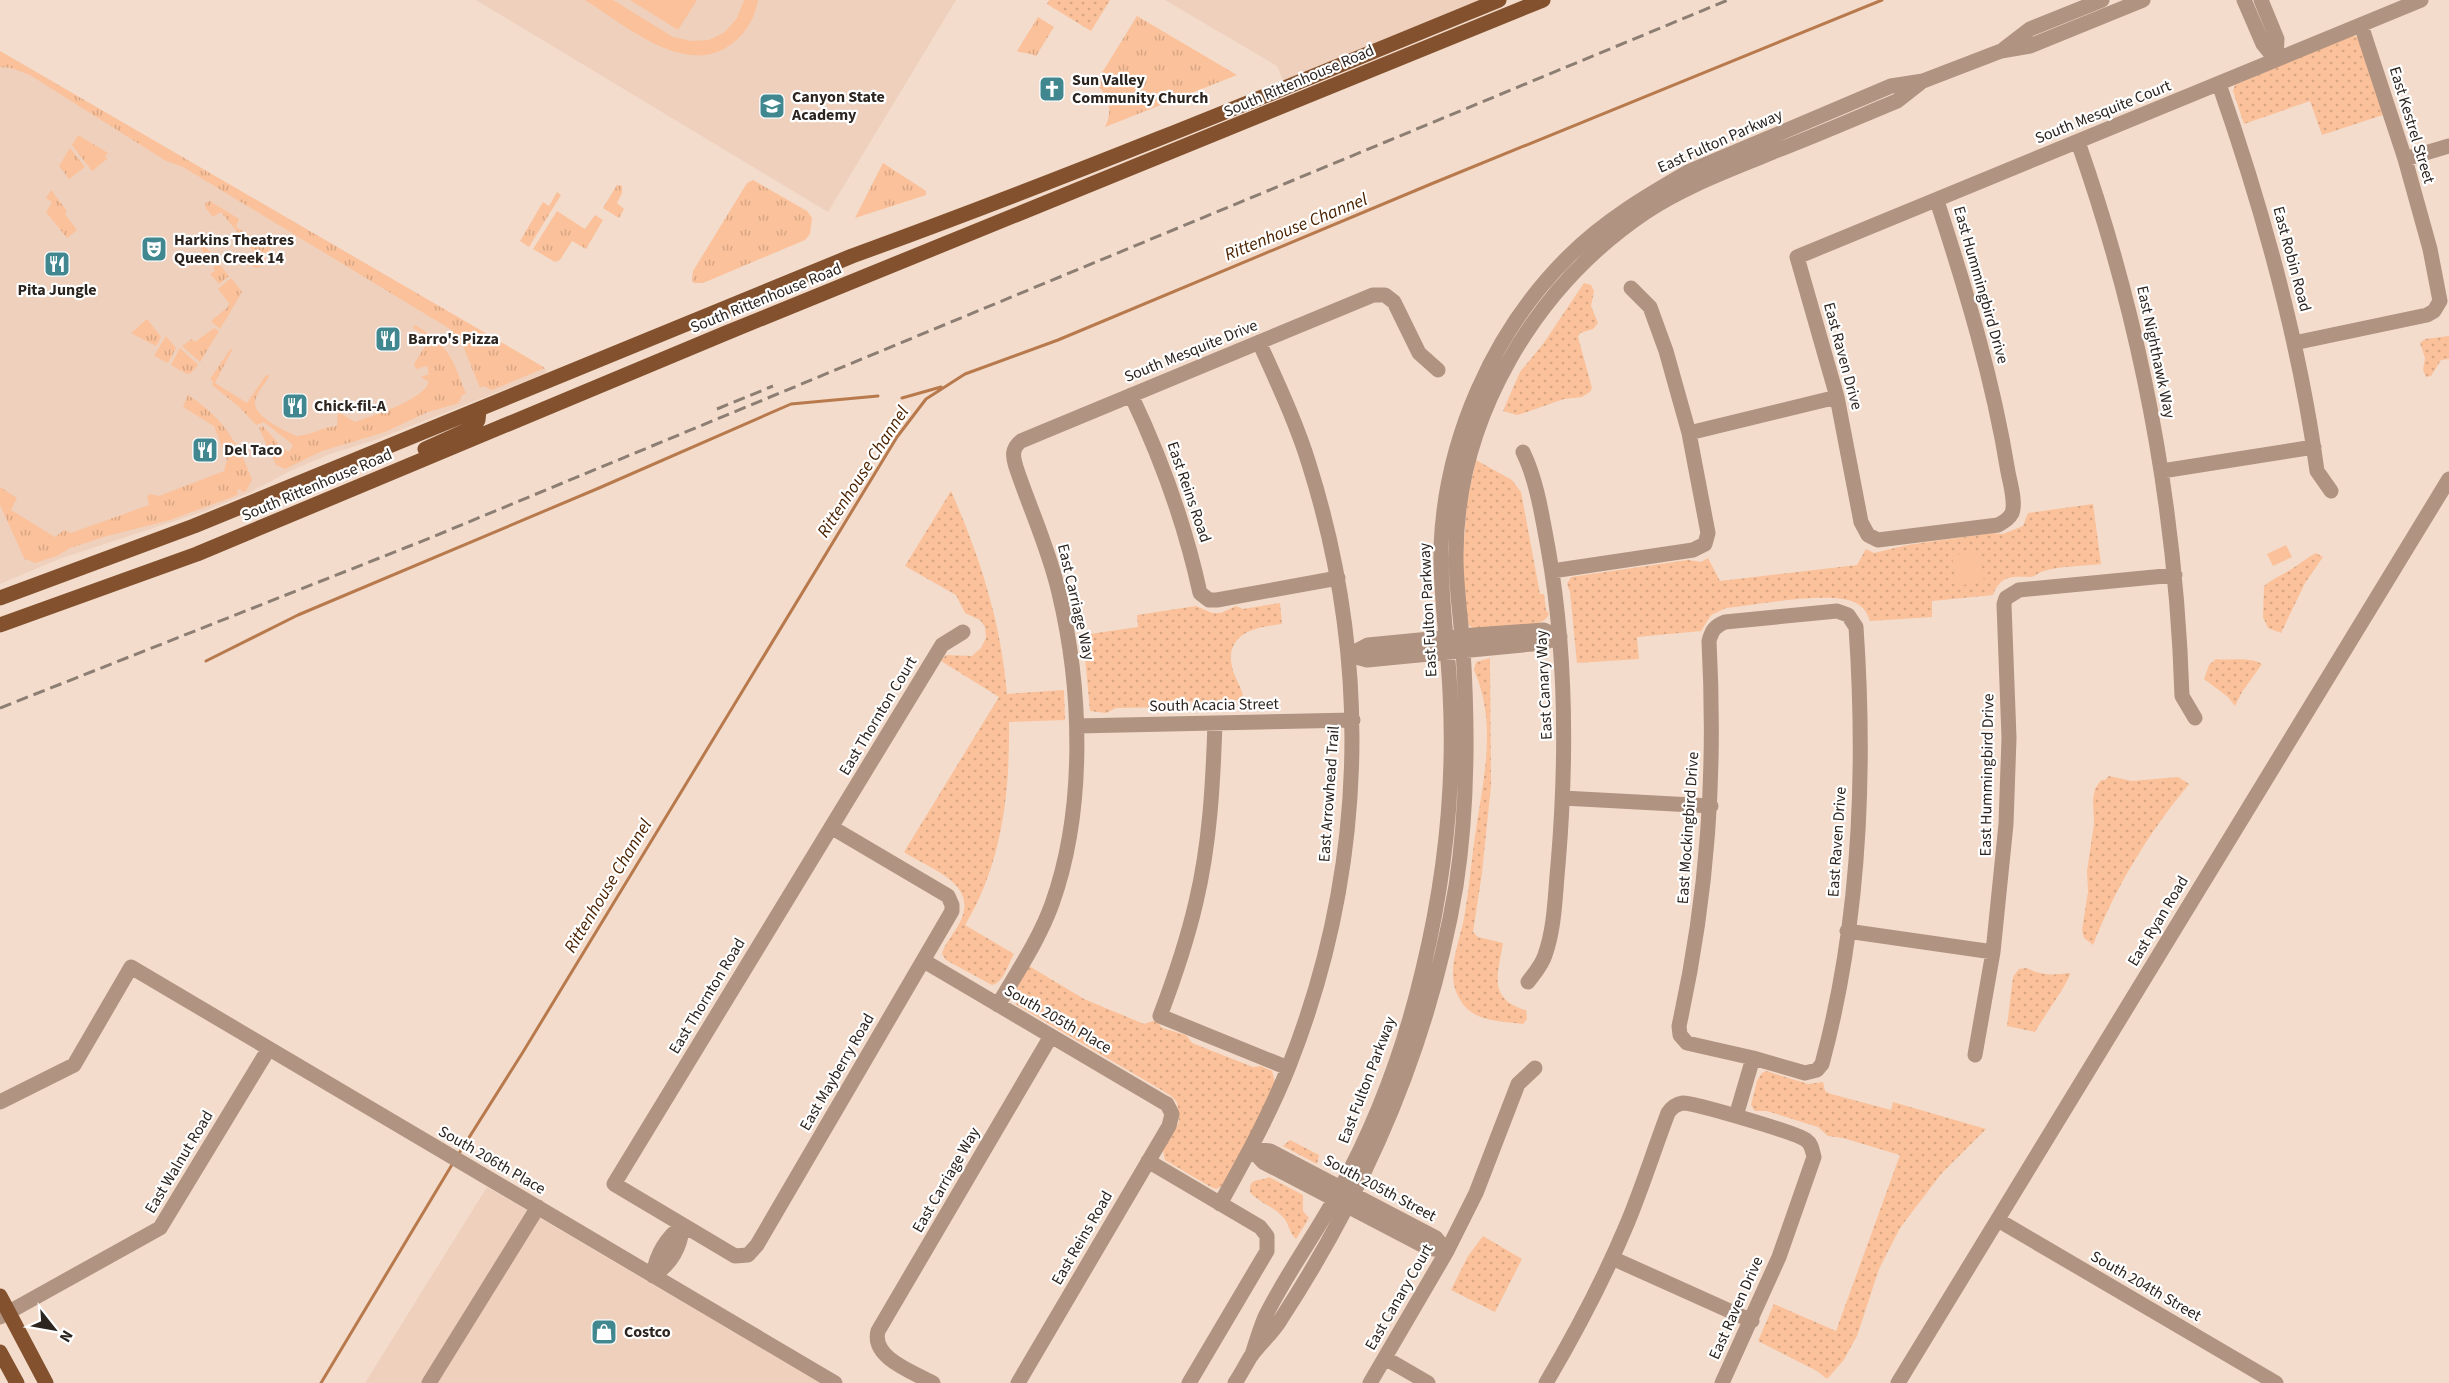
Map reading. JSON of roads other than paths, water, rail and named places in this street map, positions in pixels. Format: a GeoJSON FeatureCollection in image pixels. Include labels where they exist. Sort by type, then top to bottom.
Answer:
{"type":"FeatureCollection","features":[{"type":"Feature","properties":{"kind":"main road","name":"South Rittenhouse Road"},"geometry":{"type":"LineString","coordinates":[[0,598],[117,556],[276,493],[848,258],[1277,92],[1499,0]]}},
{"type":"Feature","properties":{"kind":"main road","name":"South Rittenhouse Road"},"geometry":{"type":"LineString","coordinates":[[0,625],[197,554],[1533,2]]}},
{"type":"Feature","properties":{"kind":"main road"},"geometry":{"type":"LineString","coordinates":[[848,258],[857,280]]}},
{"type":"Feature","properties":{"kind":"main road"},"geometry":{"type":"LineString","coordinates":[[414,464],[426,448],[474,427],[479,411]]}},
{"type":"Feature","properties":{"kind":"main road"},"geometry":{"type":"LineString","coordinates":[[197,554],[212,537],[267,514],[276,493]]}},
{"type":"Feature","properties":{"kind":"main road"},"geometry":{"type":"LineString","coordinates":[[16,592],[24,617]]}},
{"type":"Feature","properties":{"kind":"main road"},"geometry":{"type":"LineString","coordinates":[[0,1296],[4,1314],[46,1383]]}},
{"type":"Feature","properties":{"kind":"main road"},"geometry":{"type":"LineString","coordinates":[[0,1352],[17,1383]]}},
{"type":"Feature","properties":{"kind":"street","name":"East Fulton Parkway"},"geometry":{"type":"LineString","coordinates":[[2001,51],[2030,29],[2102,0]]}},
{"type":"Feature","properties":{"kind":"street","name":"East Fulton Parkway"},"geometry":{"type":"LineString","coordinates":[[1236,1383],[1252,1355],[1265,1318],[1344,1197],[1394,1067],[1412,1013],[1435,921],[1442,878],[1450,793],[1455,644],[1441,547],[1449,482],[1460,438],[1474,399],[1490,364],[1522,311],[1569,255],[1600,228],[1656,190],[1688,172],[1892,86],[1923,81],[2001,51],[2030,46],[2143,0]]}},
{"type":"Feature","properties":{"kind":"street"},"geometry":{"type":"LineString","coordinates":[[2244,0],[2263,44],[2276,60]]}},
{"type":"Feature","properties":{"kind":"street"},"geometry":{"type":"LineString","coordinates":[[2261,0],[2277,39],[2276,60]]}},
{"type":"Feature","properties":{"kind":"street","name":"South Mesquite Court"},"geometry":{"type":"LineString","coordinates":[[1797,257],[2421,0]]}},
{"type":"Feature","properties":{"kind":"street","name":"East Kestrel Street"},"geometry":{"type":"LineString","coordinates":[[2294,343],[2427,315],[2437,307],[2440,294],[2405,159],[2361,25]]}},
{"type":"Feature","properties":{"kind":"street","name":"East Robin Road"},"geometry":{"type":"LineString","coordinates":[[2219,84],[2264,223],[2294,343],[2317,471],[2331,491]]}},
{"type":"Feature","properties":{"kind":"street","name":"East Nighthawk Way"},"geometry":{"type":"LineString","coordinates":[[2078,142],[2128,304],[2147,387],[2162,471],[2175,575],[2182,696],[2195,718]]}},
{"type":"Feature","properties":{"kind":"street"},"geometry":{"type":"LineString","coordinates":[[2405,159],[2449,146]]}},
{"type":"Feature","properties":{"kind":"street","name":"East Hummingbird Drive"},"geometry":{"type":"LineString","coordinates":[[1868,535],[1878,540],[1887,540],[1998,525],[2007,520],[2012,513],[2013,505],[1998,420],[1965,286],[1937,201]]}},
{"type":"Feature","properties":{"kind":"street","name":"East Raven Drive"},"geometry":{"type":"LineString","coordinates":[[1797,257],[1837,397],[1861,522],[1868,535]]}},
{"type":"Feature","properties":{"kind":"street"},"geometry":{"type":"LineString","coordinates":[[1523,452],[1530,466],[1552,571],[1693,550],[1705,543],[1708,533],[1689,434],[1666,351],[1650,307],[1631,288]]}},
{"type":"Feature","properties":{"kind":"street","name":"South Mesquite Drive"},"geometry":{"type":"LineString","coordinates":[[1014,448],[1021,441],[1373,295],[1385,296],[1394,302],[1419,353],[1438,370]]}},
{"type":"Feature","properties":{"kind":"street","name":"East Arrowhead Trail"},"geometry":{"type":"LineString","coordinates":[[1220,1203],[1251,1149],[1288,1068],[1322,967],[1338,898],[1347,840],[1351,792],[1353,720],[1350,655],[1338,578],[1325,517],[1308,461],[1285,399],[1259,342]]}},
{"type":"Feature","properties":{"kind":"street","name":"East Reins Road"},"geometry":{"type":"LineString","coordinates":[[1131,395],[1155,445],[1175,497],[1191,549],[1200,593],[1209,600],[1218,600],[1338,578]]}},
{"type":"Feature","properties":{"kind":"street"},"geometry":{"type":"LineString","coordinates":[[1689,434],[1837,397]]}},
{"type":"Feature","properties":{"kind":"street"},"geometry":{"type":"LineString","coordinates":[[2162,471],[2314,447]]}},
{"type":"Feature","properties":{"kind":"street","name":"East Carriage Way"},"geometry":{"type":"LineString","coordinates":[[998,1005],[1040,932],[1060,876],[1075,784],[1077,726],[1073,672],[1059,592],[1044,540],[1016,467],[1013,457],[1014,448]]}},
{"type":"Feature","properties":{"kind":"street","name":"East Ryan Road"},"geometry":{"type":"LineString","coordinates":[[1898,1383],[2449,479]]}},
{"type":"Feature","properties":{"kind":"street","name":"East Canary Way"},"geometry":{"type":"LineString","coordinates":[[1552,571],[1560,637],[1565,734],[1563,798]]}},
{"type":"Feature","properties":{"kind":"street","name":"East Hummingbird Drive"},"geometry":{"type":"LineString","coordinates":[[1976,1055],[1994,952],[2003,867],[2008,781],[2008,695],[2003,609],[2006,598],[2019,590],[2175,575]]}},
{"type":"Feature","properties":{"kind":"street","name":"East Mockingbird Drive"},"geometry":{"type":"LineString","coordinates":[[1753,1058],[1687,1043],[1680,1035],[1679,1026],[1700,915],[1711,806],[1712,707],[1709,641],[1711,632],[1717,625],[1725,622],[1837,611],[1848,615]]}},
{"type":"Feature","properties":{"kind":"street","name":"East Raven Drive"},"geometry":{"type":"LineString","coordinates":[[1753,1058],[1805,1073],[1817,1070],[1824,1055],[1847,932],[1858,818],[1861,744],[1856,627],[1848,615]]}},
{"type":"Feature","properties":{"kind":"street","name":"East Thornton Court"},"geometry":{"type":"LineString","coordinates":[[831,827],[942,645],[963,632]]}},
{"type":"Feature","properties":{"kind":"street"},"geometry":{"type":"LineString","coordinates":[[1350,655],[1367,660],[1455,644],[1543,643],[1560,637]]}},
{"type":"Feature","properties":{"kind":"street","name":"South Acacia Street"},"geometry":{"type":"LineString","coordinates":[[1077,726],[1353,720]]}},
{"type":"Feature","properties":{"kind":"street"},"geometry":{"type":"LineString","coordinates":[[1215,723],[1213,783],[1202,872],[1181,960],[1160,1016],[1288,1068]]}},
{"type":"Feature","properties":{"kind":"street"},"geometry":{"type":"LineString","coordinates":[[1528,982],[1545,956],[1552,922],[1563,798],[1711,806]]}},
{"type":"Feature","properties":{"kind":"street","name":"East Mayberry Road"},"geometry":{"type":"LineString","coordinates":[[683,1225],[735,1256],[748,1255],[757,1245],[950,917],[952,904],[948,896],[831,827]]}},
{"type":"Feature","properties":{"kind":"street","name":"East Thornton Road"},"geometry":{"type":"LineString","coordinates":[[683,1225],[614,1184],[831,827]]}},
{"type":"Feature","properties":{"kind":"street"},"geometry":{"type":"LineString","coordinates":[[1847,932],[1994,952]]}},
{"type":"Feature","properties":{"kind":"street","name":"South 205th Place"},"geometry":{"type":"LineString","coordinates":[[924,961],[1163,1102],[1172,1111]]}},
{"type":"Feature","properties":{"kind":"street","name":"South 206th Place"},"geometry":{"type":"LineString","coordinates":[[0,1102],[74,1065],[131,967],[835,1383]]}},
{"type":"Feature","properties":{"kind":"street","name":"East Carriage Way"},"geometry":{"type":"LineString","coordinates":[[933,1383],[884,1354],[877,1343],[878,1330],[1051,1036]]}},
{"type":"Feature","properties":{"kind":"street","name":"East Walnut Road"},"geometry":{"type":"LineString","coordinates":[[4,1314],[160,1228],[268,1050]]}},
{"type":"Feature","properties":{"kind":"street"},"geometry":{"type":"LineString","coordinates":[[1546,1383],[1584,1316],[1612,1258],[1642,1187],[1668,1113],[1676,1105],[1688,1104],[1736,1116],[1753,1058]]}},
{"type":"Feature","properties":{"kind":"street","name":"East Canary Court"},"geometry":{"type":"LineString","coordinates":[[1370,1383],[1447,1251],[1476,1193],[1518,1084],[1535,1068]]}},
{"type":"Feature","properties":{"kind":"street","name":"East Reins Road"},"geometry":{"type":"LineString","coordinates":[[1018,1383],[1169,1126],[1172,1111]]}},
{"type":"Feature","properties":{"kind":"street","name":"East Raven Drive"},"geometry":{"type":"LineString","coordinates":[[1722,1383],[1779,1257],[1814,1156],[1811,1146],[1802,1137],[1736,1116]]}},
{"type":"Feature","properties":{"kind":"street","name":"South 205th Street"},"geometry":{"type":"LineString","coordinates":[[1251,1149],[1263,1162],[1344,1197],[1428,1248],[1447,1251]]}},
{"type":"Feature","properties":{"kind":"street"},"geometry":{"type":"LineString","coordinates":[[1148,1161],[1260,1227],[1267,1236],[1267,1251],[1189,1383]]}},
{"type":"Feature","properties":{"kind":"street"},"geometry":{"type":"LineString","coordinates":[[429,1383],[538,1207]]}},
{"type":"Feature","properties":{"kind":"street","name":"South 204th Street"},"geometry":{"type":"LineString","coordinates":[[1998,1220],[2276,1383]]}},
{"type":"Feature","properties":{"kind":"street"},"geometry":{"type":"LineString","coordinates":[[653,1276],[667,1266],[680,1244],[683,1225]]}},
{"type":"Feature","properties":{"kind":"street"},"geometry":{"type":"LineString","coordinates":[[1612,1258],[1752,1321]]}},
{"type":"Feature","properties":{"kind":"street"},"geometry":{"type":"LineString","coordinates":[[1385,1358],[1428,1383]]}},
{"type":"Feature","properties":{"kind":"waterway","name":"Rittenhouse Channel"},"geometry":{"type":"LineString","coordinates":[[458,1155],[897,437],[926,399],[965,374],[1058,340],[1431,184],[1882,0]]}},
{"type":"Feature","properties":{"kind":"waterway"},"geometry":{"type":"LineString","coordinates":[[902,398],[941,387]]}},
{"type":"Feature","properties":{"kind":"waterway"},"geometry":{"type":"LineString","coordinates":[[206,661],[298,615],[791,404],[878,396]]}},
{"type":"Feature","properties":{"kind":"waterway","name":"Rittenhouse Channel"},"geometry":{"type":"LineString","coordinates":[[321,1383],[453,1163]]}},
{"type":"Feature","properties":{"kind":"railway"},"geometry":{"type":"LineString","coordinates":[[0,708],[430,538],[1728,0]]}},
{"type":"Feature","properties":{"kind":"railway"},"geometry":{"type":"LineString","coordinates":[[717,409],[773,386]]}},
{"type":"Feature","properties":{"kind":"place","name":"Sun Valley Community Church"},"geometry":{"type":"Point","coordinates":[1052,89]}},
{"type":"Feature","properties":{"kind":"place","name":"Canyon State Academy"},"geometry":{"type":"Point","coordinates":[772,106]}},
{"type":"Feature","properties":{"kind":"place","name":"Harkins Theatres Queen Creek 14"},"geometry":{"type":"Point","coordinates":[154,249]}},
{"type":"Feature","properties":{"kind":"place","name":"Pita Jungle"},"geometry":{"type":"Point","coordinates":[57,264]}},
{"type":"Feature","properties":{"kind":"place","name":"Barro's Pizza"},"geometry":{"type":"Point","coordinates":[388,339]}},
{"type":"Feature","properties":{"kind":"place","name":"Chick-fil-A"},"geometry":{"type":"Point","coordinates":[295,406]}},
{"type":"Feature","properties":{"kind":"place","name":"Del Taco"},"geometry":{"type":"Point","coordinates":[205,450]}},
{"type":"Feature","properties":{"kind":"place","name":"Costco"},"geometry":{"type":"Point","coordinates":[604,1332]}}]}
